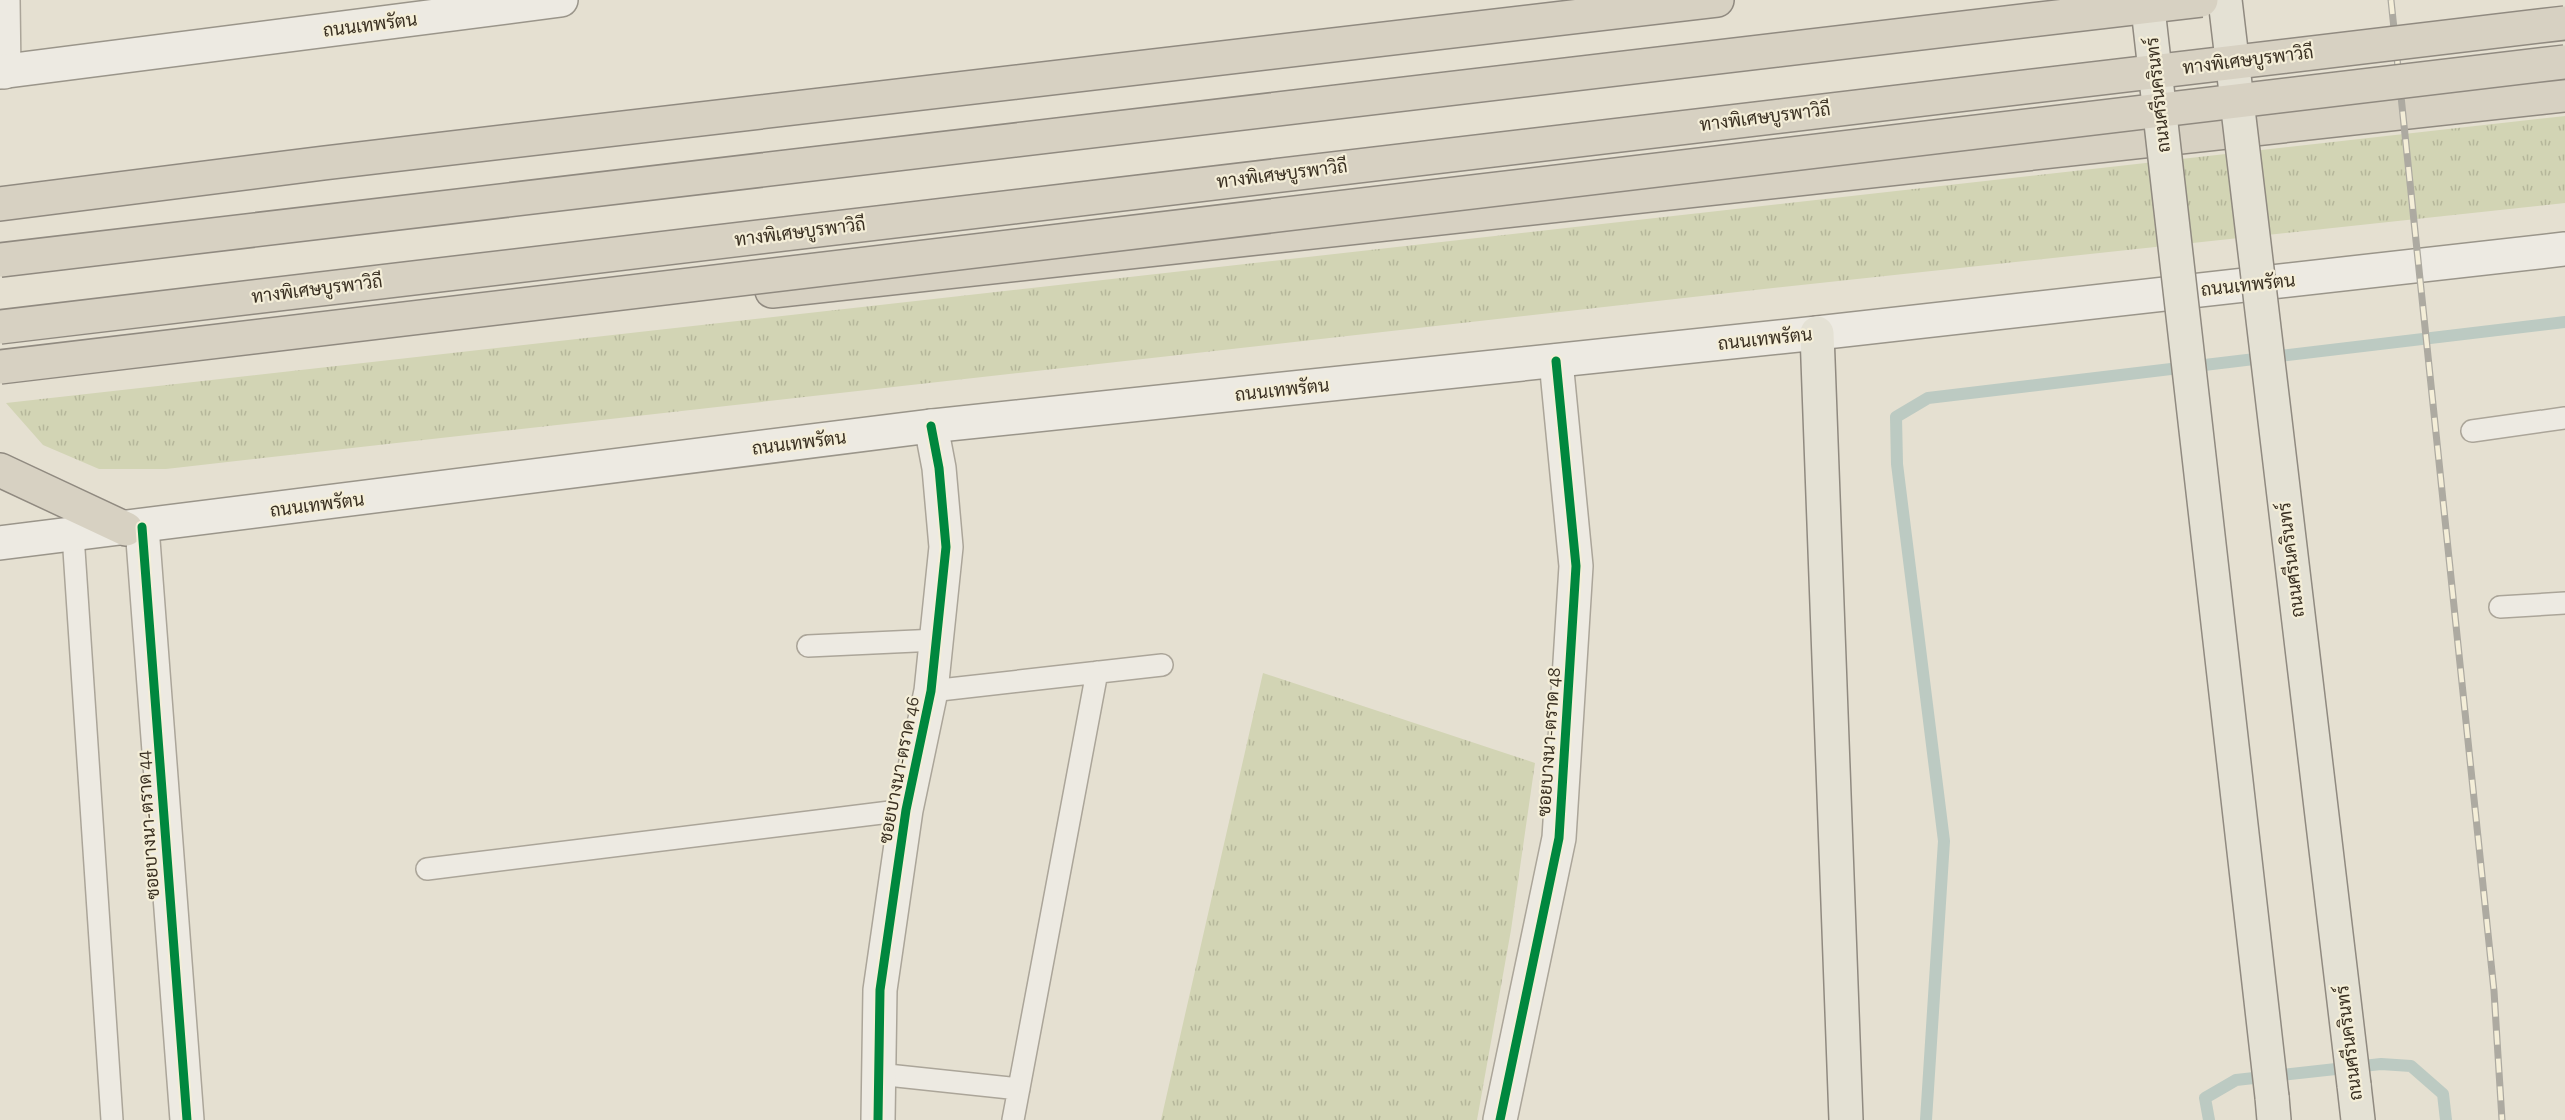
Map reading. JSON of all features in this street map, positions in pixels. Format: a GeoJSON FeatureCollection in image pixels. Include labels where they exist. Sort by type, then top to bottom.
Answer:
{"type":"FeatureCollection","features":[{"type":"Feature","properties":{"kind":"highway"},"geometry":{"type":"LineString","coordinates":[[1587,0],[1617,10]]}},
{"type":"Feature","properties":{"kind":"highway"},"geometry":{"type":"LineString","coordinates":[[0,204],[347,160],[1718,0]]}},
{"type":"Feature","properties":{"kind":"highway"},"geometry":{"type":"LineString","coordinates":[[0,260],[2201,0]]}},
{"type":"Feature","properties":{"kind":"highway","name":"ทางพิเศษบูรพาวิถี"},"geometry":{"type":"LineString","coordinates":[[0,327],[2565,23]]}},
{"type":"Feature","properties":{"kind":"highway"},"geometry":{"type":"LineString","coordinates":[[0,367],[2565,62]]}},
{"type":"Feature","properties":{"kind":"highway"},"geometry":{"type":"LineString","coordinates":[[0,381],[362,336],[2565,95]]}},
{"type":"Feature","properties":{"kind":"highway"},"geometry":{"type":"LineString","coordinates":[[0,470],[134,528]]}},
{"type":"Feature","properties":{"kind":"main road"},"geometry":{"type":"LineString","coordinates":[[2,72],[3,0]]}},
{"type":"Feature","properties":{"kind":"main road","name":"ถนนเทพรัตน"},"geometry":{"type":"LineString","coordinates":[[2,72],[561,0]]}},
{"type":"Feature","properties":{"kind":"main road","name":"ถนนศรีนครินทร์"},"geometry":{"type":"LineString","coordinates":[[2147,0],[2273,1108]]}},
{"type":"Feature","properties":{"kind":"main road","name":"ถนนศรีนครินทร์"},"geometry":{"type":"LineString","coordinates":[[2225,0],[2358,1120]]}},
{"type":"Feature","properties":{"kind":"main road","name":"ถนนเทพรัตน"},"geometry":{"type":"LineString","coordinates":[[0,543],[134,528],[931,426],[1817,333],[2565,249]]}},
{"type":"Feature","properties":{"kind":"main road"},"geometry":{"type":"LineString","coordinates":[[1817,333],[1846,1120]]}},
{"type":"Feature","properties":{"kind":"main road","name":"ซอยบางนา-ตราด 48"},"geometry":{"type":"LineString","coordinates":[[1500,1120],[1559,838],[1576,566],[1557,361]]}},
{"type":"Feature","properties":{"kind":"main road","name":"ซอยบางนา-ตราด 46"},"geometry":{"type":"LineString","coordinates":[[878,1120],[880,990],[906,810],[931,691],[946,547],[931,426]]}},
{"type":"Feature","properties":{"kind":"main road","name":"ซอยบางนา-ตราด 44"},"geometry":{"type":"LineString","coordinates":[[134,528],[187,1120]]}},
{"type":"Feature","properties":{"kind":"lane"},"geometry":{"type":"LineString","coordinates":[[2472,431],[2565,418]]}},
{"type":"Feature","properties":{"kind":"lane"},"geometry":{"type":"LineString","coordinates":[[73,535],[112,1120]]}},
{"type":"Feature","properties":{"kind":"lane"},"geometry":{"type":"LineString","coordinates":[[2500,607],[2565,603]]}},
{"type":"Feature","properties":{"kind":"lane"},"geometry":{"type":"LineString","coordinates":[[808,646],[937,640]]}},
{"type":"Feature","properties":{"kind":"lane"},"geometry":{"type":"LineString","coordinates":[[931,691],[1162,665]]}},
{"type":"Feature","properties":{"kind":"lane"},"geometry":{"type":"LineString","coordinates":[[1013,1120],[1097,672]]}},
{"type":"Feature","properties":{"kind":"lane"},"geometry":{"type":"LineString","coordinates":[[427,869],[906,810]]}},
{"type":"Feature","properties":{"kind":"lane"},"geometry":{"type":"LineString","coordinates":[[878,1074],[1018,1089]]}},
{"type":"Feature","properties":{"kind":"green space"},"geometry":{"type":"Polygon","coordinates":[[[2565,116],[2565,203],[1764,289],[166,469],[99,469],[43,445],[6,403],[2565,116]]]}},
{"type":"Feature","properties":{"kind":"green space"},"geometry":{"type":"Polygon","coordinates":[[[1263,673],[1535,763],[1511,930],[1477,1120],[1161,1120],[1263,673]]]}},
{"type":"Feature","properties":{"kind":"waterway"},"geometry":{"type":"LineString","coordinates":[[1926,1120],[1944,841],[1897,464],[1896,417],[1928,398],[2565,322]]}},
{"type":"Feature","properties":{"kind":"waterway"},"geometry":{"type":"LineString","coordinates":[[2209,1120],[2205,1098],[2236,1080],[2381,1064],[2411,1066],[2443,1094],[2446,1120]]}},
{"type":"Feature","properties":{"kind":"railway"},"geometry":{"type":"LineString","coordinates":[[2391,0],[2494,991],[2502,1120]]}},
{"type":"Feature","properties":{"kind":"cycle path"},"geometry":{"type":"LineString","coordinates":[[1500,1120],[1559,838],[1576,566],[1556,361]]}},
{"type":"Feature","properties":{"kind":"cycle path"},"geometry":{"type":"LineString","coordinates":[[878,1120],[880,990],[906,810],[931,691],[946,547],[939,468],[931,426]]}},
{"type":"Feature","properties":{"kind":"cycle path"},"geometry":{"type":"LineString","coordinates":[[142,527],[187,1120]]}}]}
